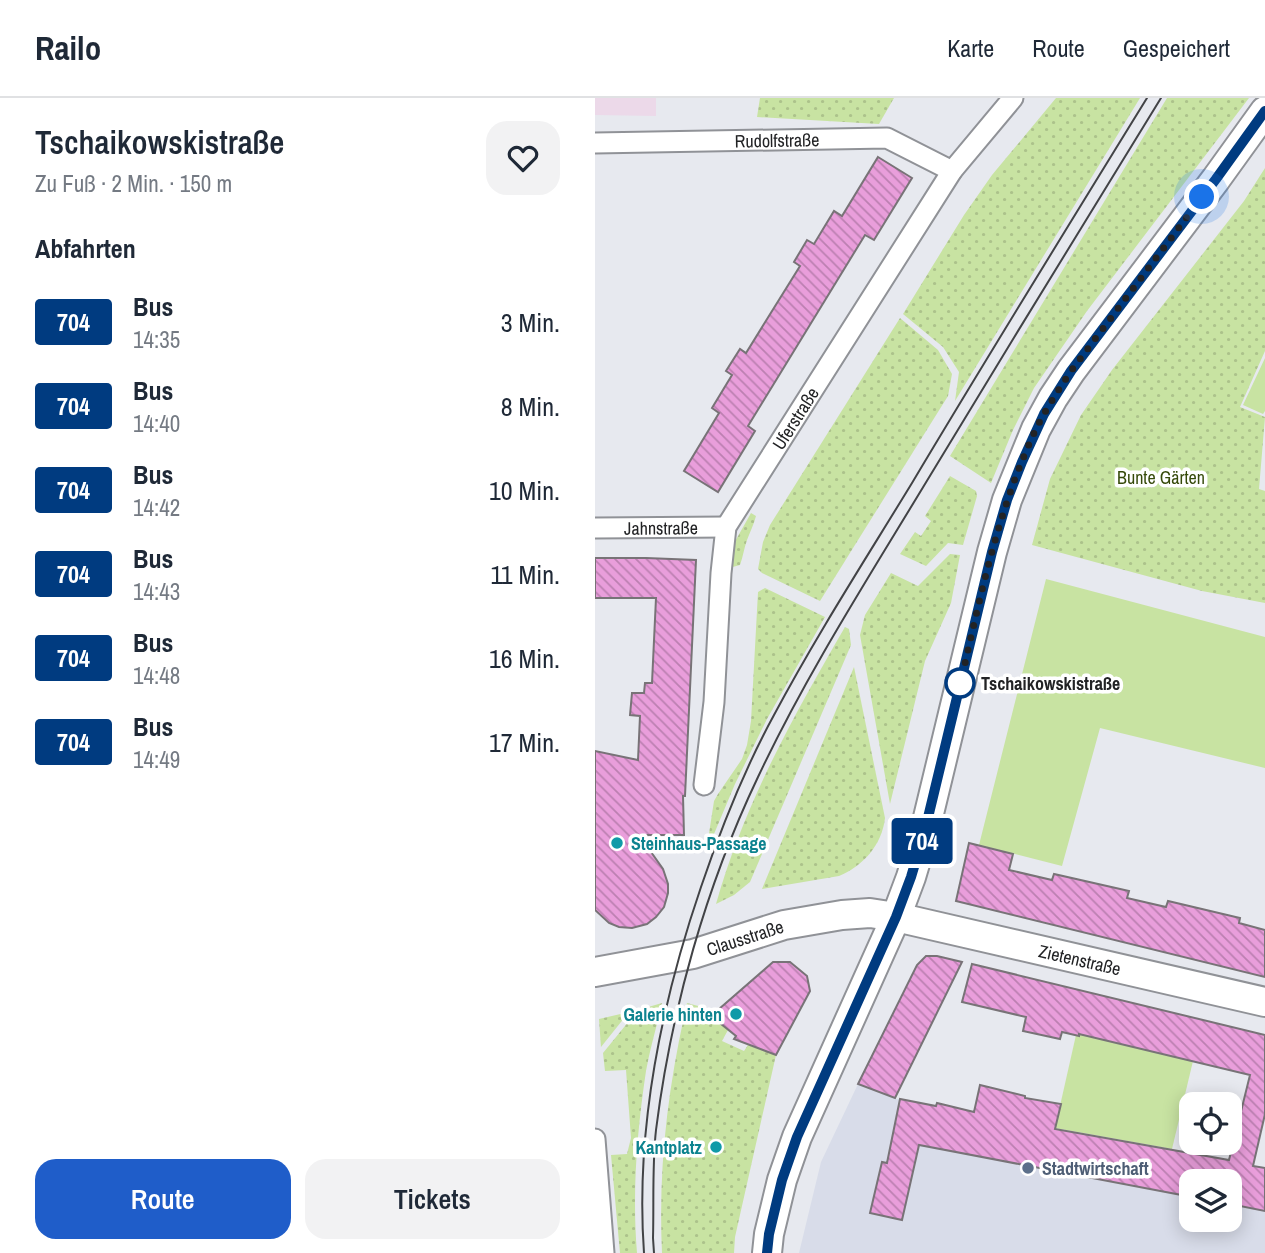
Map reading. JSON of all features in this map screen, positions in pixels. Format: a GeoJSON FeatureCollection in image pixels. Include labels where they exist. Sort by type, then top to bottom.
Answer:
{"type":"FeatureCollection","features":[{"type":"Feature","properties":{"kind":"main road"},"geometry":{"type":"LineString","coordinates":[[767,1253],[782,1180],[797,1137],[896,917],[911,877],[925,830],[992,552],[1007,500],[1036,429],[1071,371],[1265,111]]}},
{"type":"Feature","properties":{"kind":"main road","name":"Clausstraße"},"geometry":{"type":"LineString","coordinates":[[595,972],[693,954],[784,925],[842,915],[870,913],[896,917]]}},
{"type":"Feature","properties":{"kind":"main road","name":"Zietenstraße"},"geometry":{"type":"LineString","coordinates":[[896,917],[1265,1002]]}},
{"type":"Feature","properties":{"kind":"street","name":"Uferstraße"},"geometry":{"type":"LineString","coordinates":[[704,785],[714,702],[726,527],[952,172],[1013,98]]}},
{"type":"Feature","properties":{"kind":"street","name":"Rudolfstraße"},"geometry":{"type":"LineString","coordinates":[[595,142],[887,138],[952,172]]}},
{"type":"Feature","properties":{"kind":"street","name":"Jahnstraße"},"geometry":{"type":"LineString","coordinates":[[595,527],[726,527]]}},
{"type":"Feature","properties":{"kind":"street"},"geometry":{"type":"LineString","coordinates":[[595,1139],[604,1253]]}},
{"type":"Feature","properties":{"kind":"shaded area"},"geometry":{"type":"Polygon","coordinates":[[[595,98],[656,98],[656,116],[595,115],[595,98]]]}},
{"type":"Feature","properties":{"kind":"shaded area","name":"Stadtwirtschaft"},"geometry":{"type":"Polygon","coordinates":[[[858,1084],[897,1099],[1240,1169],[1179,1169],[1179,1232],[1242,1232],[1242,1169],[1265,1174],[1265,1253],[799,1253],[821,1162],[858,1084]]]}},
{"type":"Feature","properties":{"kind":"green space"},"geometry":{"type":"Polygon","coordinates":[[[760,98],[894,98],[879,124],[757,117],[760,98]]]}},
{"type":"Feature","properties":{"kind":"green space"},"geometry":{"type":"Polygon","coordinates":[[[1056,98],[1140,98],[955,401],[959,372],[943,347],[903,314],[992,175],[1056,98]]]}},
{"type":"Feature","properties":{"kind":"green space"},"geometry":{"type":"Polygon","coordinates":[[[1167,98],[1249,98],[1087,311],[1034,388],[991,483],[950,456],[1167,98]]]}},
{"type":"Feature","properties":{"kind":"green space","name":"Bunte Gärten"},"geometry":{"type":"Polygon","coordinates":[[[1265,168],[1265,351],[1240,407],[1265,417],[1259,489],[1265,491],[1265,603],[1202,591],[1032,545],[1050,479],[1081,415],[1112,370],[1244,201],[1265,168]]]}},
{"type":"Feature","properties":{"kind":"green space"},"geometry":{"type":"Polygon","coordinates":[[[900,318],[938,350],[952,374],[948,396],[820,601],[758,569],[763,542],[770,525],[900,318]]]}},
{"type":"Feature","properties":{"kind":"green space"},"geometry":{"type":"Polygon","coordinates":[[[1265,358],[1265,411],[1263,414],[1243,405],[1265,358]]]}},
{"type":"Feature","properties":{"kind":"green space"},"geometry":{"type":"Polygon","coordinates":[[[950,476],[976,491],[977,496],[963,545],[948,543],[926,566],[900,554],[915,532],[921,536],[931,521],[925,516],[950,476]]]}},
{"type":"Feature","properties":{"kind":"green space"},"geometry":{"type":"Polygon","coordinates":[[[751,513],[756,516],[740,565],[729,568],[733,545],[751,513]]]}},
{"type":"Feature","properties":{"kind":"green space"},"geometry":{"type":"Polygon","coordinates":[[[950,554],[960,555],[951,603],[925,661],[890,804],[860,635],[865,615],[891,573],[918,586],[950,554]]]}},
{"type":"Feature","properties":{"kind":"green space"},"geometry":{"type":"Polygon","coordinates":[[[1046,579],[1265,637],[1265,768],[1100,728],[1062,866],[979,845],[1046,579]]]}},
{"type":"Feature","properties":{"kind":"green space"},"geometry":{"type":"Polygon","coordinates":[[[765,588],[825,617],[767,719],[735,784],[706,853],[714,801],[742,759],[747,745],[751,721],[758,592],[765,588]]]}},
{"type":"Feature","properties":{"kind":"green space"},"geometry":{"type":"Polygon","coordinates":[[[845,627],[849,629],[851,645],[750,882],[734,895],[716,904],[727,867],[755,796],[845,627]]]}},
{"type":"Feature","properties":{"kind":"green space"},"geometry":{"type":"Polygon","coordinates":[[[854,667],[885,818],[880,837],[870,853],[856,867],[839,876],[762,889],[854,667]]]}},
{"type":"Feature","properties":{"kind":"green space"},"geometry":{"type":"Polygon","coordinates":[[[662,1003],[648,1062],[640,1116],[635,1185],[637,1253],[620,1253],[611,1155],[627,1154],[631,1138],[626,1070],[605,1071],[603,1053],[638,1010],[662,1003]]]}},
{"type":"Feature","properties":{"kind":"green space"},"geometry":{"type":"Polygon","coordinates":[[[687,1003],[702,1007],[707,1015],[728,1030],[722,1041],[744,1051],[748,1045],[776,1055],[735,1237],[734,1253],[662,1253],[666,1127],[687,1003]]]}},
{"type":"Feature","properties":{"kind":"green space"},"geometry":{"type":"Polygon","coordinates":[[[629,1012],[601,1047],[601,1048],[599,1019],[629,1012]]]}},
{"type":"Feature","properties":{"kind":"green space"},"geometry":{"type":"Polygon","coordinates":[[[1076,1035],[1193,1061],[1186,1092],[1179,1092],[1179,1120],[1172,1149],[1055,1128],[1076,1035]]]}},
{"type":"Feature","properties":{"kind":"building"},"geometry":{"type":"Polygon","coordinates":[[[878,157],[912,178],[874,240],[865,235],[748,426],[755,431],[718,492],[684,471],[719,413],[712,408],[732,375],[726,371],[740,349],[746,353],[800,266],[794,262],[807,240],[814,244],[834,211],[842,216],[878,157]]]}},
{"type":"Feature","properties":{"kind":"building"},"geometry":{"type":"Polygon","coordinates":[[[595,558],[696,560],[683,796],[684,835],[639,835],[663,869],[668,893],[664,907],[656,917],[647,924],[632,928],[609,923],[595,910],[595,751],[638,760],[640,716],[630,715],[632,693],[644,693],[645,683],[652,683],[656,598],[595,598],[595,558]]]}},
{"type":"Feature","properties":{"kind":"building"},"geometry":{"type":"Polygon","coordinates":[[[969,843],[1013,854],[1009,870],[1052,880],[1054,874],[1129,891],[1127,898],[1166,907],[1168,901],[1240,918],[1239,923],[1265,930],[1265,977],[956,901],[969,843]]]}},
{"type":"Feature","properties":{"kind":"building"},"geometry":{"type":"Polygon","coordinates":[[[926,956],[962,962],[895,1098],[858,1084],[917,965],[926,956]]]}},
{"type":"Feature","properties":{"kind":"building"},"geometry":{"type":"Polygon","coordinates":[[[773,962],[790,962],[807,976],[810,991],[776,1055],[734,1039],[736,1036],[711,1016],[773,962]]]}},
{"type":"Feature","properties":{"kind":"building"},"geometry":{"type":"Polygon","coordinates":[[[972,964],[1265,1035],[1265,1114],[1253,1166],[1265,1168],[1265,1211],[1242,1206],[1242,1169],[1179,1169],[1179,1195],[919,1145],[902,1220],[870,1213],[882,1162],[887,1163],[900,1099],[936,1106],[937,1103],[974,1112],[980,1085],[1025,1098],[1061,1104],[1055,1129],[1179,1151],[1179,1155],[1201,1155],[1229,1160],[1230,1155],[1242,1155],[1242,1107],[1250,1075],[1079,1034],[1062,1032],[1060,1039],[1023,1031],[1026,1017],[962,1002],[972,964]]]}},
{"type":"Feature","properties":{"kind":"tram line"},"geometry":{"type":"LineString","coordinates":[[644,1253],[643,1160],[654,1067],[663,1021],[701,887],[743,778],[774,715],[824,627],[1147,98]]}},
{"type":"Feature","properties":{"kind":"tram line"},"geometry":{"type":"LineString","coordinates":[[654,1253],[653,1184],[656,1130],[671,1040],[693,949],[739,819],[796,702],[838,628],[1161,98]]}},
{"type":"Feature","properties":{"kind":"bus line","name":"704"},"geometry":{"type":"LineString","coordinates":[[767,1253],[782,1180],[797,1137],[896,917],[911,877],[925,830],[992,552],[1007,500],[1036,429],[1071,371],[1265,111]]}},
{"type":"Feature","properties":{"kind":"place","name":"Tschaikowskistraße"},"geometry":{"type":"Point","coordinates":[960,683]}},
{"type":"Feature","properties":{"kind":"place","name":"Steinhaus-Passage"},"geometry":{"type":"Point","coordinates":[617,843]}},
{"type":"Feature","properties":{"kind":"place","name":"Galerie hinten"},"geometry":{"type":"Point","coordinates":[736,1014]}},
{"type":"Feature","properties":{"kind":"place","name":"Kantplatz"},"geometry":{"type":"Point","coordinates":[716,1147]}},
{"type":"Feature","properties":{"kind":"place","name":"Stadtwirtschaft"},"geometry":{"type":"Point","coordinates":[1028,1168]}},
{"type":"Feature","properties":{"kind":"route"},"geometry":{"type":"LineString","coordinates":[[960,683],[1007,500],[1036,429],[1071,371],[1202,197]]}}]}
